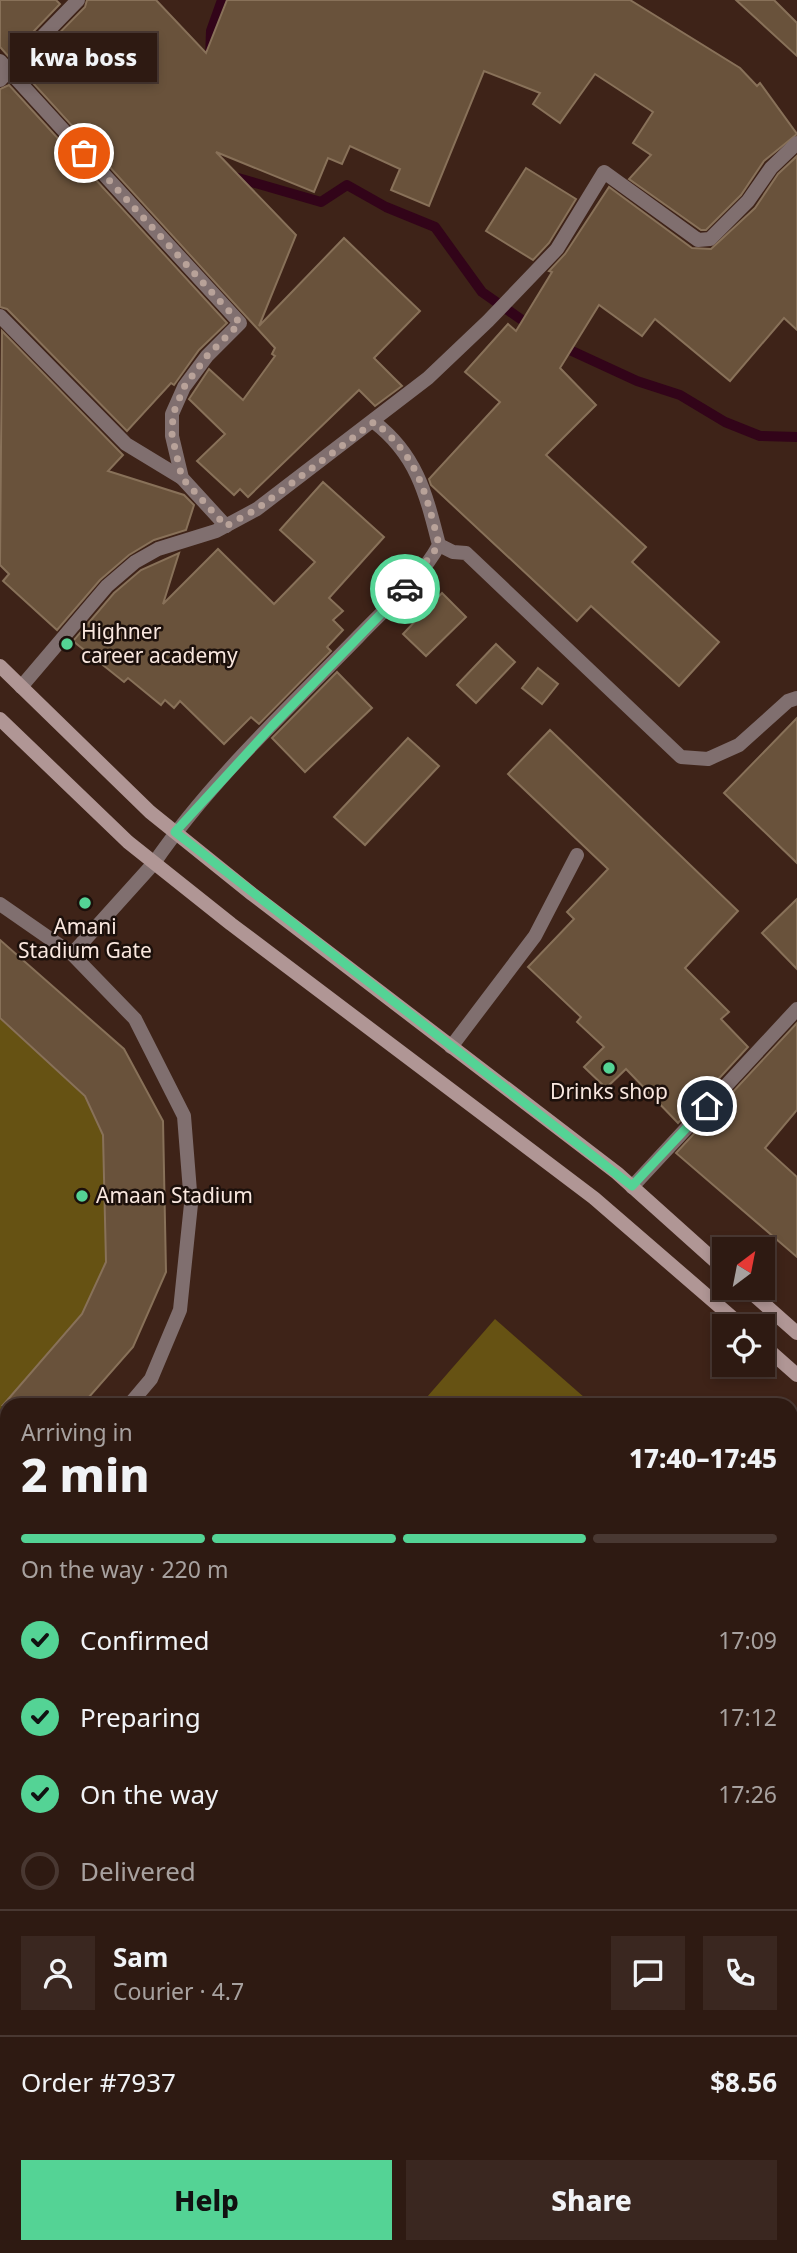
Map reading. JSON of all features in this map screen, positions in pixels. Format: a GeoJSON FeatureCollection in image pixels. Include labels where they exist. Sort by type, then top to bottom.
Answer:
{"type":"FeatureCollection","features":[{"type":"Feature","properties":{"kind":"main road"},"geometry":{"type":"LineString","coordinates":[[0,666],[175,832],[632,1186],[712,1258]]}},
{"type":"Feature","properties":{"kind":"main road"},"geometry":{"type":"LineString","coordinates":[[0,719],[154,863],[230,924],[594,1198],[727,1314]]}},
{"type":"Feature","properties":{"kind":"main road"},"geometry":{"type":"LineString","coordinates":[[760,1300],[797,1333]]}},
{"type":"Feature","properties":{"kind":"main road"},"geometry":{"type":"LineString","coordinates":[[775,1356],[797,1375]]}},
{"type":"Feature","properties":{"kind":"street"},"geometry":{"type":"LineString","coordinates":[[78,0],[3,71],[240,323],[207,356],[184,387],[173,414],[172,436],[182,478]]}},
{"type":"Feature","properties":{"kind":"street"},"geometry":{"type":"LineString","coordinates":[[21,687],[107,586],[135,562],[159,549],[226,526],[257,509],[428,378],[511,298],[557,249],[604,172],[698,240],[710,239],[748,201],[771,168],[797,143]]}},
{"type":"Feature","properties":{"kind":"street"},"geometry":{"type":"LineString","coordinates":[[0,316],[126,444],[182,478],[226,526]]}},
{"type":"Feature","properties":{"kind":"street"},"geometry":{"type":"LineString","coordinates":[[374,422],[396,439],[417,474],[439,545],[453,552],[466,553],[681,757],[708,759],[739,745],[789,701],[797,698]]}},
{"type":"Feature","properties":{"kind":"street"},"geometry":{"type":"LineString","coordinates":[[72,954],[154,863],[175,832],[272,726],[416,577],[439,545]]}},
{"type":"Feature","properties":{"kind":"street"},"geometry":{"type":"LineString","coordinates":[[451,1046],[535,936],[577,855]]}},
{"type":"Feature","properties":{"kind":"street"},"geometry":{"type":"LineString","coordinates":[[0,904],[72,954],[135,1020],[184,1116],[191,1204],[180,1310],[150,1379],[135,1398]]}},
{"type":"Feature","properties":{"kind":"street"},"geometry":{"type":"LineString","coordinates":[[632,1186],[797,1010]]}},
{"type":"Feature","properties":{"kind":"shaded area","name":"Amaan Stadium"},"geometry":{"type":"Polygon","coordinates":[[[0,940],[124,1049],[163,1121],[166,1272],[133,1347],[88,1398],[0,1398],[0,940]]]}},
{"type":"Feature","properties":{"kind":"shaded area"},"geometry":{"type":"Polygon","coordinates":[[[495,1319],[585,1398],[426,1398],[495,1319]]]}},
{"type":"Feature","properties":{"kind":"building"},"geometry":{"type":"Polygon","coordinates":[[[0,0],[56,0],[60,4],[9,57],[0,47],[0,0]]]}},
{"type":"Feature","properties":{"kind":"building"},"geometry":{"type":"Polygon","coordinates":[[[87,0],[156,0],[206,53],[227,0],[630,0],[740,68],[757,86],[760,83],[797,134],[764,161],[741,195],[706,230],[701,230],[629,179],[651,155],[633,143],[653,112],[595,74],[560,123],[533,104],[540,93],[484,71],[429,206],[391,190],[400,169],[350,146],[342,164],[328,158],[314,192],[216,152],[296,235],[259,326],[344,238],[420,311],[374,358],[402,386],[375,406],[359,390],[248,497],[240,489],[234,495],[197,461],[225,434],[189,399],[209,369],[243,400],[275,356],[272,354],[275,348],[22,71],[85,7],[87,0]]]}},
{"type":"Feature","properties":{"kind":"building"},"geometry":{"type":"Polygon","coordinates":[[[736,0],[774,0],[797,23],[797,56],[736,0]]]}},
{"type":"Feature","properties":{"kind":"building"},"geometry":{"type":"Polygon","coordinates":[[[9,85],[227,323],[199,350],[174,385],[171,383],[127,431],[7,309],[0,307],[0,89],[9,85]]]}},
{"type":"Feature","properties":{"kind":"building"},"geometry":{"type":"Polygon","coordinates":[[[797,156],[797,330],[784,318],[730,381],[655,319],[642,336],[599,305],[560,368],[596,405],[546,455],[646,547],[632,562],[719,642],[679,686],[591,606],[577,621],[431,485],[429,479],[500,402],[465,372],[508,324],[516,331],[552,272],[549,271],[565,254],[609,187],[692,248],[711,249],[755,208],[778,174],[797,156]]]}},
{"type":"Feature","properties":{"kind":"building"},"geometry":{"type":"Polygon","coordinates":[[[526,168],[576,199],[549,243],[533,260],[486,231],[526,168]]]}},
{"type":"Feature","properties":{"kind":"building"},"geometry":{"type":"Polygon","coordinates":[[[2,331],[123,455],[108,471],[184,495],[194,505],[186,530],[154,540],[129,555],[100,580],[57,630],[3,581],[9,574],[0,565],[2,331]]]}},
{"type":"Feature","properties":{"kind":"building"},"geometry":{"type":"Polygon","coordinates":[[[323,482],[384,537],[329,598],[343,611],[333,620],[343,630],[327,647],[331,651],[259,724],[251,717],[224,744],[180,701],[174,708],[165,700],[161,705],[128,678],[124,682],[73,641],[114,593],[141,570],[179,553],[163,604],[218,549],[274,604],[315,562],[280,530],[323,482]]]}},
{"type":"Feature","properties":{"kind":"building"},"geometry":{"type":"Polygon","coordinates":[[[442,593],[466,617],[426,656],[403,634],[442,593]]]}},
{"type":"Feature","properties":{"kind":"building"},"geometry":{"type":"Polygon","coordinates":[[[496,644],[515,662],[476,703],[457,685],[496,644]]]}},
{"type":"Feature","properties":{"kind":"building"},"geometry":{"type":"Polygon","coordinates":[[[538,668],[558,684],[542,704],[522,688],[538,668]]]}},
{"type":"Feature","properties":{"kind":"building"},"geometry":{"type":"Polygon","coordinates":[[[337,672],[372,708],[305,772],[272,738],[337,672]]]}},
{"type":"Feature","properties":{"kind":"building"},"geometry":{"type":"Polygon","coordinates":[[[797,718],[797,863],[724,793],[797,718]]]}},
{"type":"Feature","properties":{"kind":"building"},"geometry":{"type":"Polygon","coordinates":[[[550,730],[738,911],[685,968],[729,1012],[721,1019],[748,1047],[678,1123],[626,1069],[606,1088],[584,1067],[604,1047],[577,1022],[581,1017],[528,967],[574,919],[567,912],[608,869],[508,774],[550,730]]]}},
{"type":"Feature","properties":{"kind":"building"},"geometry":{"type":"Polygon","coordinates":[[[408,738],[439,766],[365,845],[334,817],[408,738]]]}},
{"type":"Feature","properties":{"kind":"building"},"geometry":{"type":"Polygon","coordinates":[[[797,899],[797,969],[762,933],[797,899]]]}},
{"type":"Feature","properties":{"kind":"building"},"geometry":{"type":"Polygon","coordinates":[[[0,940],[124,1049],[163,1121],[166,1272],[133,1347],[88,1398],[9,1398],[82,1314],[106,1262],[103,1135],[85,1096],[0,1018],[0,940]]]}},
{"type":"Feature","properties":{"kind":"building"},"geometry":{"type":"Polygon","coordinates":[[[797,1023],[797,1110],[765,1148],[797,1177],[797,1257],[676,1153],[797,1023]]]}},
{"type":"Feature","properties":{"kind":"waterway"},"geometry":{"type":"LineString","coordinates":[[210,60],[211,31],[222,0]]}},
{"type":"Feature","properties":{"kind":"waterway"},"geometry":{"type":"LineString","coordinates":[[231,176],[321,202],[347,185],[386,207],[435,227],[482,292],[532,327]]}},
{"type":"Feature","properties":{"kind":"waterway"},"geometry":{"type":"LineString","coordinates":[[559,345],[637,381],[680,395],[725,422],[760,436],[797,437]]}},
{"type":"Feature","properties":{"kind":"way so far"},"geometry":{"type":"LineString","coordinates":[[84,153],[240,323],[225,342],[207,356],[184,387],[173,414],[172,436],[182,478],[226,526],[257,509],[374,422],[396,439],[417,474],[429,505],[439,545],[435,554],[405,589]]}},
{"type":"Feature","properties":{"kind":"place","name":"kwa boss"},"geometry":{"type":"Point","coordinates":[84,153]}},
{"type":"Feature","properties":{"kind":"place","name":"Highner career academy"},"geometry":{"type":"Point","coordinates":[67,644]}},
{"type":"Feature","properties":{"kind":"place","name":"Amani Stadium Gate"},"geometry":{"type":"Point","coordinates":[85,903]}},
{"type":"Feature","properties":{"kind":"place","name":"Drinks shop"},"geometry":{"type":"Point","coordinates":[609,1068]}},
{"type":"Feature","properties":{"kind":"place","name":"Amaan Stadium"},"geometry":{"type":"Point","coordinates":[82,1196]}},
{"type":"Feature","properties":{"kind":"route"},"geometry":{"type":"LineString","coordinates":[[405,589],[272,726],[175,832],[632,1186],[707,1106]]}}]}
